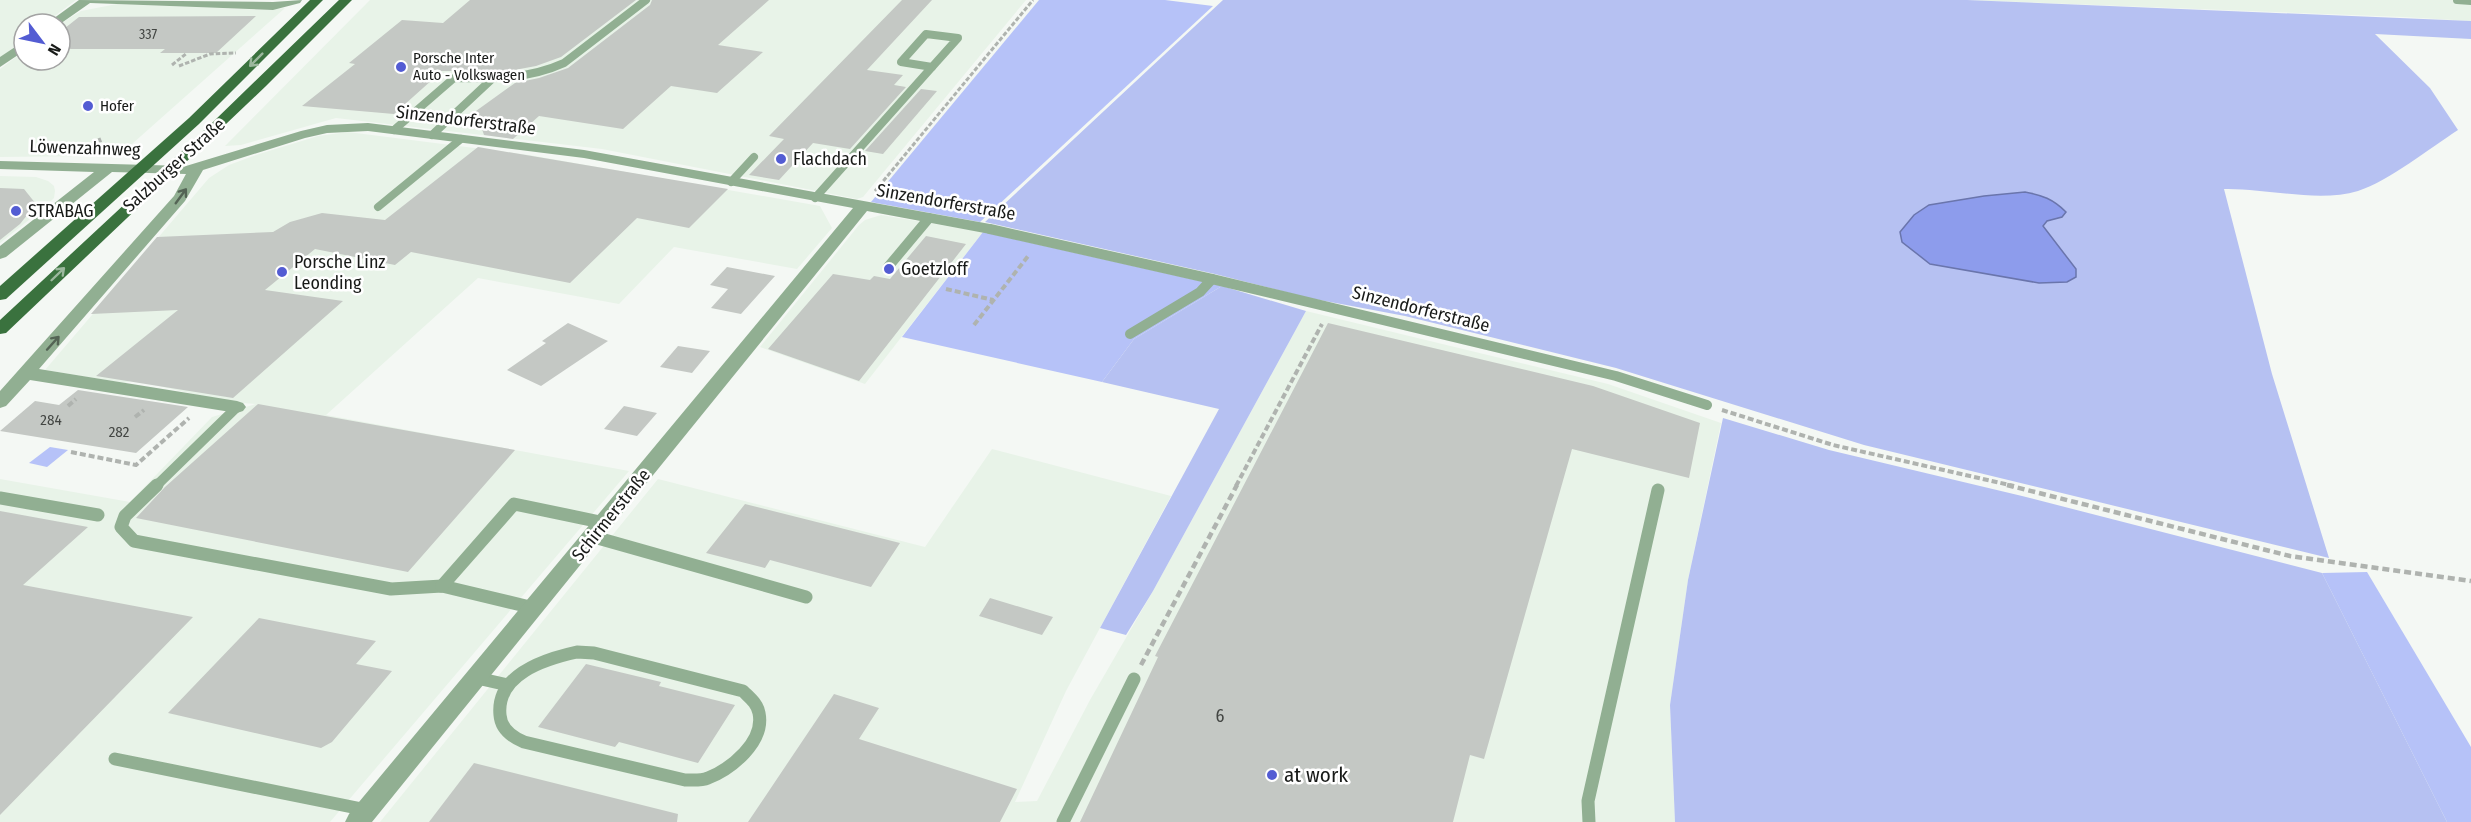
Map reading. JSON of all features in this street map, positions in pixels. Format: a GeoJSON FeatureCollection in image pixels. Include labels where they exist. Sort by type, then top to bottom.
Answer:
{"type":"FeatureCollection","features":[{"type":"Feature","properties":{"kind":"main road","name":"Salzburger Straße"},"geometry":{"type":"LineString","coordinates":[[0,294],[194,121],[316,0]]}},
{"type":"Feature","properties":{"kind":"main road","name":"Salzburger Straße"},"geometry":{"type":"LineString","coordinates":[[0,328],[211,133],[346,0]]}},
{"type":"Feature","properties":{"kind":"street"},"geometry":{"type":"LineString","coordinates":[[70,12],[89,0],[273,6],[296,0]]}},
{"type":"Feature","properties":{"kind":"street","name":"Sinzendorferstraße"},"geometry":{"type":"LineString","coordinates":[[170,170],[196,169],[244,152],[327,129],[350,127],[394,130],[584,154],[990,229]]}},
{"type":"Feature","properties":{"kind":"street","name":"Löwenzahnweg"},"geometry":{"type":"LineString","coordinates":[[0,165],[170,170]]}},
{"type":"Feature","properties":{"kind":"street"},"geometry":{"type":"LineString","coordinates":[[0,254],[108,168]]}},
{"type":"Feature","properties":{"kind":"street","name":"Salzburger Straße"},"geometry":{"type":"LineString","coordinates":[[0,402],[180,198],[196,169]]}},
{"type":"Feature","properties":{"kind":"street","name":"Schirmerstraße"},"geometry":{"type":"LineString","coordinates":[[363,816],[862,207]]}},
{"type":"Feature","properties":{"kind":"street"},"geometry":{"type":"LineString","coordinates":[[25,373],[237,407]]}},
{"type":"Feature","properties":{"kind":"lane"},"geometry":{"type":"LineString","coordinates":[[394,130],[454,78],[492,79],[551,70],[564,63],[646,0]]}},
{"type":"Feature","properties":{"kind":"lane"},"geometry":{"type":"LineString","coordinates":[[2457,0],[2471,1]]}},
{"type":"Feature","properties":{"kind":"lane"},"geometry":{"type":"LineString","coordinates":[[815,198],[933,67],[958,38],[926,34],[901,63],[933,67]]}},
{"type":"Feature","properties":{"kind":"lane"},"geometry":{"type":"LineString","coordinates":[[432,135],[492,79]]}},
{"type":"Feature","properties":{"kind":"lane"},"geometry":{"type":"LineString","coordinates":[[378,207],[461,139]]}},
{"type":"Feature","properties":{"kind":"lane"},"geometry":{"type":"LineString","coordinates":[[731,182],[754,157]]}},
{"type":"Feature","properties":{"kind":"lane"},"geometry":{"type":"LineString","coordinates":[[888,267],[929,218]]}},
{"type":"Feature","properties":{"kind":"lane","name":"Sinzendorferstraße"},"geometry":{"type":"LineString","coordinates":[[990,229],[1212,279],[1616,376],[1707,405]]}},
{"type":"Feature","properties":{"kind":"lane"},"geometry":{"type":"LineString","coordinates":[[1130,334],[1200,292],[1212,279]]}},
{"type":"Feature","properties":{"kind":"lane"},"geometry":{"type":"LineString","coordinates":[[237,407],[125,516],[121,527],[135,541],[390,589],[442,586],[535,608]]}},
{"type":"Feature","properties":{"kind":"lane"},"geometry":{"type":"LineString","coordinates":[[1589,822],[1588,801],[1658,490]]}},
{"type":"Feature","properties":{"kind":"lane"},"geometry":{"type":"LineString","coordinates":[[0,498],[98,515]]}},
{"type":"Feature","properties":{"kind":"lane"},"geometry":{"type":"LineString","coordinates":[[442,586],[514,504],[806,597]]}},
{"type":"Feature","properties":{"kind":"lane"},"geometry":{"type":"LineString","coordinates":[[577,652],[594,652],[743,691],[753,698],[759,709],[760,725],[754,740],[741,758],[723,771],[706,779],[685,780],[512,737],[504,728],[499,715],[501,697],[508,685],[527,670],[546,661],[577,652]]}},
{"type":"Feature","properties":{"kind":"lane"},"geometry":{"type":"LineString","coordinates":[[477,678],[508,685]]}},
{"type":"Feature","properties":{"kind":"lane"},"geometry":{"type":"LineString","coordinates":[[1063,822],[1134,679]]}},
{"type":"Feature","properties":{"kind":"lane"},"geometry":{"type":"LineString","coordinates":[[115,759],[363,816]]}},
{"type":"Feature","properties":{"kind":"path"},"geometry":{"type":"LineString","coordinates":[[862,207],[1033,0]]}},
{"type":"Feature","properties":{"kind":"path"},"geometry":{"type":"LineString","coordinates":[[172,65],[187,53]]}},
{"type":"Feature","properties":{"kind":"path"},"geometry":{"type":"LineString","coordinates":[[179,66],[210,54],[241,54],[232,61]]}},
{"type":"Feature","properties":{"kind":"path"},"geometry":{"type":"LineString","coordinates":[[86,167],[105,153],[99,138]]}},
{"type":"Feature","properties":{"kind":"path"},"geometry":{"type":"LineString","coordinates":[[974,325],[1040,240]]}},
{"type":"Feature","properties":{"kind":"path"},"geometry":{"type":"LineString","coordinates":[[946,289],[993,300]]}},
{"type":"Feature","properties":{"kind":"path"},"geometry":{"type":"LineString","coordinates":[[1134,679],[1331,308]]}},
{"type":"Feature","properties":{"kind":"path"},"geometry":{"type":"LineString","coordinates":[[1707,405],[1833,445],[2030,490],[2290,556],[2471,581]]}},
{"type":"Feature","properties":{"kind":"path"},"geometry":{"type":"LineString","coordinates":[[71,452],[136,465],[195,412]]}},
{"type":"Feature","properties":{"kind":"shaded area"},"geometry":{"type":"Polygon","coordinates":[[[0,0],[76,0],[60,12],[12,12],[12,48],[0,58],[0,0]]]}},
{"type":"Feature","properties":{"kind":"shaded area"},"geometry":{"type":"Polygon","coordinates":[[[370,0],[1026,0],[863,197],[857,199],[602,149],[336,118],[241,145],[225,146],[370,0]]]}},
{"type":"Feature","properties":{"kind":"shaded area"},"geometry":{"type":"Polygon","coordinates":[[[1039,0],[1165,0],[1213,6],[980,222],[871,202],[1039,0]]]}},
{"type":"Feature","properties":{"kind":"shaded area"},"geometry":{"type":"Polygon","coordinates":[[[1223,0],[1967,0],[2471,21],[2471,39],[2375,34],[2430,88],[2458,130],[2383,180],[2358,191],[2326,196],[2224,189],[2272,374],[2329,558],[1864,445],[1616,368],[1405,316],[1309,298],[1215,274],[985,222],[1223,0]]]}},
{"type":"Feature","properties":{"kind":"shaded area"},"geometry":{"type":"Polygon","coordinates":[[[1967,0],[2471,0],[2471,21],[2403,17],[1967,0]]]}},
{"type":"Feature","properties":{"kind":"shaded area","name":"Hofer"},"geometry":{"type":"Polygon","coordinates":[[[117,4],[267,10],[285,8],[132,144],[98,151],[91,156],[0,157],[0,69],[12,60],[12,72],[72,72],[72,17],[81,11],[117,4]]]}},
{"type":"Feature","properties":{"kind":"shaded area"},"geometry":{"type":"Polygon","coordinates":[[[348,132],[529,155],[820,206],[832,228],[797,269],[674,247],[619,304],[478,278],[326,415],[629,471],[330,822],[0,822],[0,479],[130,502],[212,417],[256,404],[228,402],[133,380],[125,383],[45,370],[209,178],[229,165],[259,154],[318,136],[348,132]]]}},
{"type":"Feature","properties":{"kind":"shaded area"},"geometry":{"type":"Polygon","coordinates":[[[0,176],[36,177],[48,181],[54,186],[55,191],[54,198],[45,207],[0,243],[0,176]]]}},
{"type":"Feature","properties":{"kind":"shaded area"},"geometry":{"type":"Polygon","coordinates":[[[2025,192],[2047,198],[2066,212],[2062,217],[2047,221],[2043,226],[2076,269],[2076,277],[2067,282],[2039,283],[1930,264],[1902,242],[1900,232],[1914,215],[1929,205],[2025,192]]]}},
{"type":"Feature","properties":{"kind":"shaded area","name":"Goetzloff"},"geometry":{"type":"Polygon","coordinates":[[[881,215],[983,232],[865,384],[760,347],[859,225],[865,220],[881,215]]]}},
{"type":"Feature","properties":{"kind":"shaded area"},"geometry":{"type":"Polygon","coordinates":[[[983,232],[1222,286],[1134,339],[1102,382],[902,337],[983,232]]]}},
{"type":"Feature","properties":{"kind":"shaded area"},"geometry":{"type":"Polygon","coordinates":[[[1222,286],[1306,311],[1153,591],[1126,635],[1100,628],[1219,409],[1102,382],[1134,339],[1222,286]]]}},
{"type":"Feature","properties":{"kind":"shaded area"},"geometry":{"type":"Polygon","coordinates":[[[1306,311],[1608,384],[1721,423],[1688,580],[1670,705],[1675,822],[380,822],[658,479],[925,547],[992,449],[1171,496],[1066,691],[1015,802],[1037,801],[1090,700],[1153,591],[1306,311]]]}},
{"type":"Feature","properties":{"kind":"shaded area"},"geometry":{"type":"Polygon","coordinates":[[[1723,418],[1829,450],[2022,496],[2322,573],[2447,822],[1675,822],[1670,705],[1688,580],[1723,418]]]}},
{"type":"Feature","properties":{"kind":"shaded area"},"geometry":{"type":"Polygon","coordinates":[[[50,447],[68,450],[47,467],[29,463],[50,447]]]}},
{"type":"Feature","properties":{"kind":"shaded area"},"geometry":{"type":"Polygon","coordinates":[[[2367,572],[2471,747],[2471,822],[2447,822],[2322,573],[2367,572]]]}},
{"type":"Feature","properties":{"kind":"building"},"geometry":{"type":"Polygon","coordinates":[[[470,0],[636,0],[561,57],[536,66],[509,71],[442,71],[394,114],[302,106],[355,64],[349,63],[402,20],[443,23],[470,0]]]}},
{"type":"Feature","properties":{"kind":"building"},"geometry":{"type":"Polygon","coordinates":[[[652,0],[769,0],[718,45],[763,52],[717,93],[671,86],[623,129],[539,116],[513,139],[484,135],[476,111],[515,83],[568,68],[650,5],[652,0]]]}},
{"type":"Feature","properties":{"kind":"building"},"geometry":{"type":"Polygon","coordinates":[[[902,0],[932,0],[867,70],[903,75],[894,85],[906,87],[850,149],[813,143],[779,180],[749,175],[784,139],[769,136],[902,0]]]}},
{"type":"Feature","properties":{"kind":"building"},"geometry":{"type":"Polygon","coordinates":[[[256,16],[216,53],[160,53],[165,49],[72,49],[72,23],[79,17],[256,16]]]}},
{"type":"Feature","properties":{"kind":"building"},"geometry":{"type":"Polygon","coordinates":[[[921,89],[937,91],[883,154],[865,151],[921,89]]]}},
{"type":"Feature","properties":{"kind":"building"},"geometry":{"type":"Polygon","coordinates":[[[478,147],[728,189],[689,228],[637,218],[570,283],[411,252],[395,265],[315,249],[265,290],[343,301],[233,398],[96,376],[178,310],[91,314],[157,237],[273,232],[290,222],[322,213],[385,220],[478,147]]]}},
{"type":"Feature","properties":{"kind":"building","name":"STRABAG"},"geometry":{"type":"Polygon","coordinates":[[[0,188],[24,189],[36,204],[20,224],[0,240],[0,188]]]}},
{"type":"Feature","properties":{"kind":"building","name":"Goetzloff"},"geometry":{"type":"Polygon","coordinates":[[[926,236],[966,244],[859,381],[768,349],[833,274],[870,280],[874,276],[890,279],[926,236]]]}},
{"type":"Feature","properties":{"kind":"building"},"geometry":{"type":"Polygon","coordinates":[[[727,267],[775,276],[741,314],[711,308],[728,289],[710,285],[727,267]]]}},
{"type":"Feature","properties":{"kind":"building"},"geometry":{"type":"Polygon","coordinates":[[[568,323],[608,341],[541,386],[507,370],[546,343],[542,341],[568,323]]]}},
{"type":"Feature","properties":{"kind":"building"},"geometry":{"type":"Polygon","coordinates":[[[1328,323],[1593,386],[1700,423],[1689,478],[1572,449],[1484,759],[1470,755],[1453,822],[1080,822],[1158,657],[1155,656],[1328,323]]]}},
{"type":"Feature","properties":{"kind":"building"},"geometry":{"type":"Polygon","coordinates":[[[678,346],[710,351],[692,373],[660,367],[678,346]]]}},
{"type":"Feature","properties":{"kind":"building"},"geometry":{"type":"Polygon","coordinates":[[[78,390],[188,407],[136,453],[0,431],[35,401],[59,405],[78,390]]]}},
{"type":"Feature","properties":{"kind":"building"},"geometry":{"type":"Polygon","coordinates":[[[258,404],[515,450],[408,572],[136,518],[165,487],[258,404]]]}},
{"type":"Feature","properties":{"kind":"building"},"geometry":{"type":"Polygon","coordinates":[[[624,406],[657,413],[637,436],[604,429],[624,406]]]}},
{"type":"Feature","properties":{"kind":"building"},"geometry":{"type":"Polygon","coordinates":[[[745,504],[900,543],[871,587],[770,560],[765,568],[706,553],[745,504]]]}},
{"type":"Feature","properties":{"kind":"building"},"geometry":{"type":"Polygon","coordinates":[[[0,511],[88,527],[23,585],[193,617],[0,815],[0,511]]]}},
{"type":"Feature","properties":{"kind":"building"},"geometry":{"type":"Polygon","coordinates":[[[990,598],[1053,617],[1042,635],[979,616],[990,598]]]}},
{"type":"Feature","properties":{"kind":"building"},"geometry":{"type":"Polygon","coordinates":[[[259,618],[376,641],[356,664],[392,671],[332,742],[321,748],[168,713],[259,618]]]}},
{"type":"Feature","properties":{"kind":"building"},"geometry":{"type":"Polygon","coordinates":[[[586,664],[661,682],[659,686],[735,705],[698,763],[619,742],[615,747],[538,727],[586,664]]]}},
{"type":"Feature","properties":{"kind":"building"},"geometry":{"type":"Polygon","coordinates":[[[834,694],[879,708],[859,739],[1017,789],[1000,822],[748,822],[834,694]]]}},
{"type":"Feature","properties":{"kind":"building"},"geometry":{"type":"Polygon","coordinates":[[[474,763],[678,814],[677,822],[429,822],[474,763]]]}},
{"type":"Feature","properties":{"kind":"place","name":"Porsche Inter Auto - Volkswagen"},"geometry":{"type":"Point","coordinates":[401,67]}},
{"type":"Feature","properties":{"kind":"place","name":"Hofer"},"geometry":{"type":"Point","coordinates":[88,106]}},
{"type":"Feature","properties":{"kind":"place","name":"Flachdach"},"geometry":{"type":"Point","coordinates":[781,159]}},
{"type":"Feature","properties":{"kind":"place","name":"STRABAG"},"geometry":{"type":"Point","coordinates":[16,211]}},
{"type":"Feature","properties":{"kind":"place","name":"Goetzloff"},"geometry":{"type":"Point","coordinates":[889,269]}},
{"type":"Feature","properties":{"kind":"place","name":"Porsche Linz Leonding"},"geometry":{"type":"Point","coordinates":[282,272]}},
{"type":"Feature","properties":{"kind":"place","name":"at work"},"geometry":{"type":"Point","coordinates":[1272,775]}}]}
